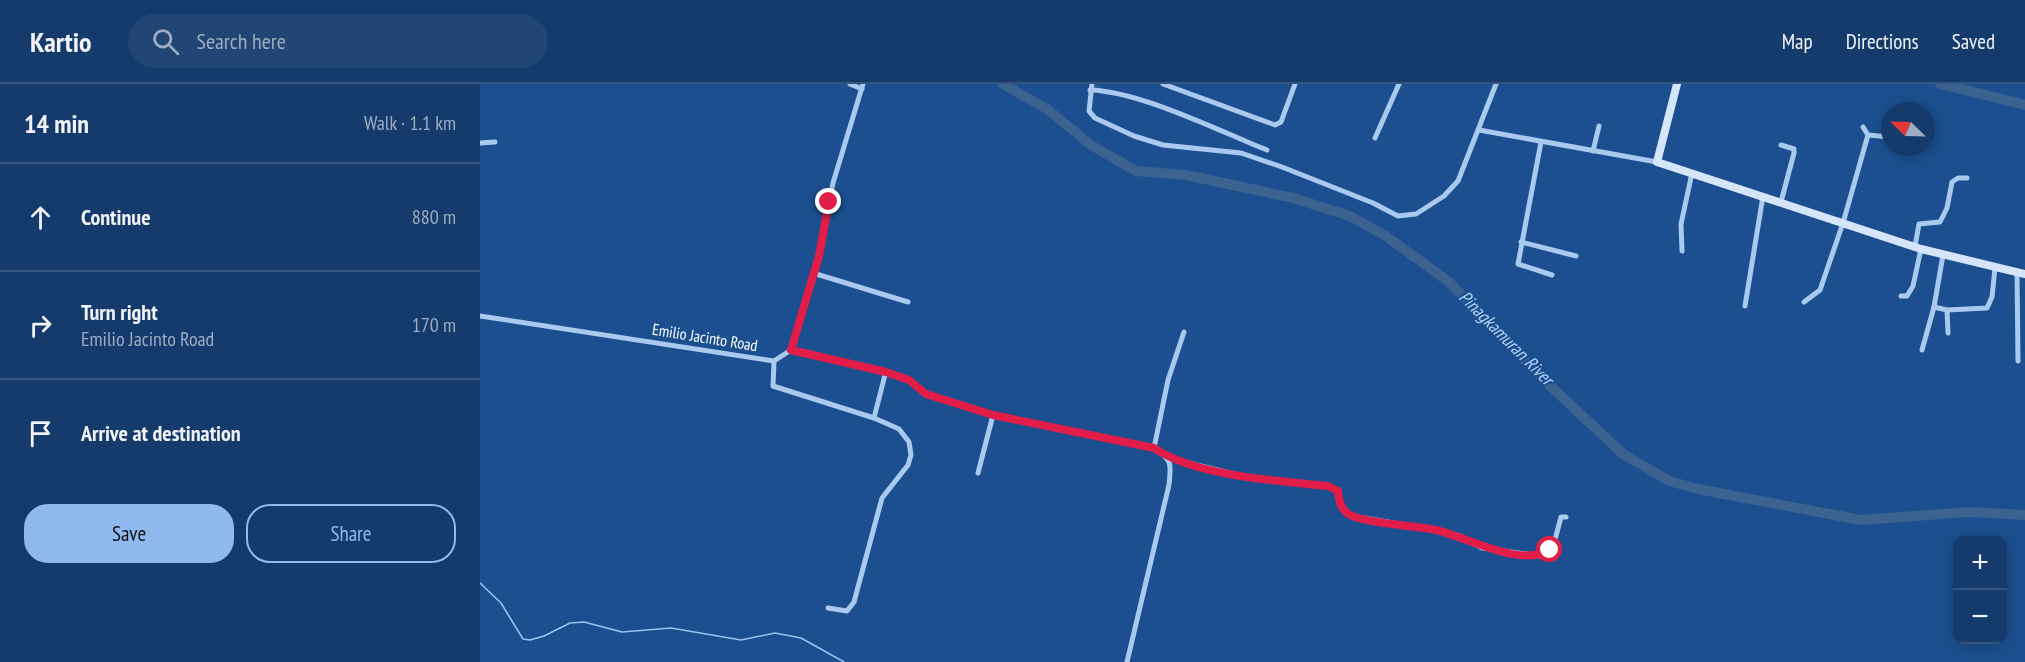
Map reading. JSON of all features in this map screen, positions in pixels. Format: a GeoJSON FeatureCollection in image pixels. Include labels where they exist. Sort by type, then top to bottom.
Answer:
{"type":"FeatureCollection","features":[{"type":"Feature","properties":{"kind":"street"},"geometry":{"type":"LineString","coordinates":[[850,84],[863,86],[833,183],[819,256],[791,350],[886,372],[909,380],[926,394],[993,415],[1154,448],[1168,458],[1242,476],[1328,486],[1338,491],[1340,502],[1352,516],[1460,536],[1482,548],[1495,551],[1541,556],[1553,547],[1557,523],[1561,517],[1566,517]]}},
{"type":"Feature","properties":{"kind":"street"},"geometry":{"type":"LineString","coordinates":[[1163,84],[1275,125],[1281,122],[1295,84]]}},
{"type":"Feature","properties":{"kind":"street"},"geometry":{"type":"LineString","coordinates":[[1375,138],[1399,84]]}},
{"type":"Feature","properties":{"kind":"street"},"geometry":{"type":"LineString","coordinates":[[1267,150],[1141,101],[1109,90],[1091,87],[1089,111],[1095,118],[1134,136],[1163,145],[1241,153],[1373,203],[1398,216],[1416,214],[1444,196],[1458,181],[1496,84]]}},
{"type":"Feature","properties":{"kind":"street"},"geometry":{"type":"LineString","coordinates":[[1657,162],[1677,84]]}},
{"type":"Feature","properties":{"kind":"street"},"geometry":{"type":"LineString","coordinates":[[1593,151],[1599,126]]}},
{"type":"Feature","properties":{"kind":"street"},"geometry":{"type":"LineString","coordinates":[[1804,302],[1820,290],[1843,223],[1868,135],[1863,127]]}},
{"type":"Feature","properties":{"kind":"street"},"geometry":{"type":"LineString","coordinates":[[1479,130],[1657,162],[1918,248],[2021,273],[2018,361]]}},
{"type":"Feature","properties":{"kind":"street"},"geometry":{"type":"LineString","coordinates":[[1868,135],[1881,136]]}},
{"type":"Feature","properties":{"kind":"street"},"geometry":{"type":"LineString","coordinates":[[480,143],[495,142]]}},
{"type":"Feature","properties":{"kind":"street"},"geometry":{"type":"LineString","coordinates":[[1541,142],[1521,242],[1519,266],[1552,275]]}},
{"type":"Feature","properties":{"kind":"street"},"geometry":{"type":"LineString","coordinates":[[1781,145],[1794,150],[1794,153],[1781,202]]}},
{"type":"Feature","properties":{"kind":"street"},"geometry":{"type":"LineString","coordinates":[[1682,251],[1681,224],[1692,174]]}},
{"type":"Feature","properties":{"kind":"street"},"geometry":{"type":"LineString","coordinates":[[1901,296],[1907,296],[1912,286],[1918,248],[1918,224],[1940,222],[1947,208],[1952,183],[1958,178],[1967,178]]}},
{"type":"Feature","properties":{"kind":"street"},"geometry":{"type":"LineString","coordinates":[[1746,306],[1763,196]]}},
{"type":"Feature","properties":{"kind":"street"},"geometry":{"type":"LineString","coordinates":[[1521,242],[1576,256]]}},
{"type":"Feature","properties":{"kind":"street"},"geometry":{"type":"LineString","coordinates":[[1922,350],[1934,308],[1943,255]]}},
{"type":"Feature","properties":{"kind":"street"},"geometry":{"type":"LineString","coordinates":[[1934,308],[1987,308],[1992,297],[1995,268]]}},
{"type":"Feature","properties":{"kind":"street"},"geometry":{"type":"LineString","coordinates":[[813,273],[908,302]]}},
{"type":"Feature","properties":{"kind":"street"},"geometry":{"type":"LineString","coordinates":[[1947,309],[1948,333]]}},
{"type":"Feature","properties":{"kind":"street","name":"Emilio Jacinto Road"},"geometry":{"type":"LineString","coordinates":[[480,316],[774,362],[791,350]]}},
{"type":"Feature","properties":{"kind":"street"},"geometry":{"type":"LineString","coordinates":[[1154,448],[1168,380],[1184,332]]}},
{"type":"Feature","properties":{"kind":"street"},"geometry":{"type":"LineString","coordinates":[[774,362],[773,386],[874,418],[899,429],[906,435],[911,455],[908,465],[882,498],[851,609],[847,611],[828,608]]}},
{"type":"Feature","properties":{"kind":"street"},"geometry":{"type":"LineString","coordinates":[[874,418],[886,372]]}},
{"type":"Feature","properties":{"kind":"street"},"geometry":{"type":"LineString","coordinates":[[978,473],[993,415]]}},
{"type":"Feature","properties":{"kind":"street"},"geometry":{"type":"LineString","coordinates":[[1127,662],[1169,485],[1171,464],[1168,458]]}},
{"type":"Feature","properties":{"kind":"waterway","name":"Pinagkamuran River"},"geometry":{"type":"LineString","coordinates":[[1003,84],[1047,109],[1091,145],[1136,171],[1186,175],[1293,198],[1350,216],[1386,236],[1449,282],[1544,380],[1623,454],[1669,481],[1698,489],[1861,520],[1969,512],[2025,515]]}},
{"type":"Feature","properties":{"kind":"waterway"},"geometry":{"type":"LineString","coordinates":[[1940,84],[2025,105]]}},
{"type":"Feature","properties":{"kind":"waterway"},"geometry":{"type":"LineString","coordinates":[[480,583],[501,603],[523,639],[530,640],[570,623],[584,622],[622,632],[671,628],[741,640],[775,633],[801,638],[844,662]]}},
{"type":"Feature","properties":{"kind":"route"},"geometry":{"type":"LineString","coordinates":[[829,202],[819,256],[791,350],[886,372],[909,380],[926,394],[997,416],[1154,448],[1168,458],[1242,476],[1335,488],[1345,511],[1352,516],[1460,536],[1472,544],[1495,551],[1541,556],[1550,550]]}}]}
